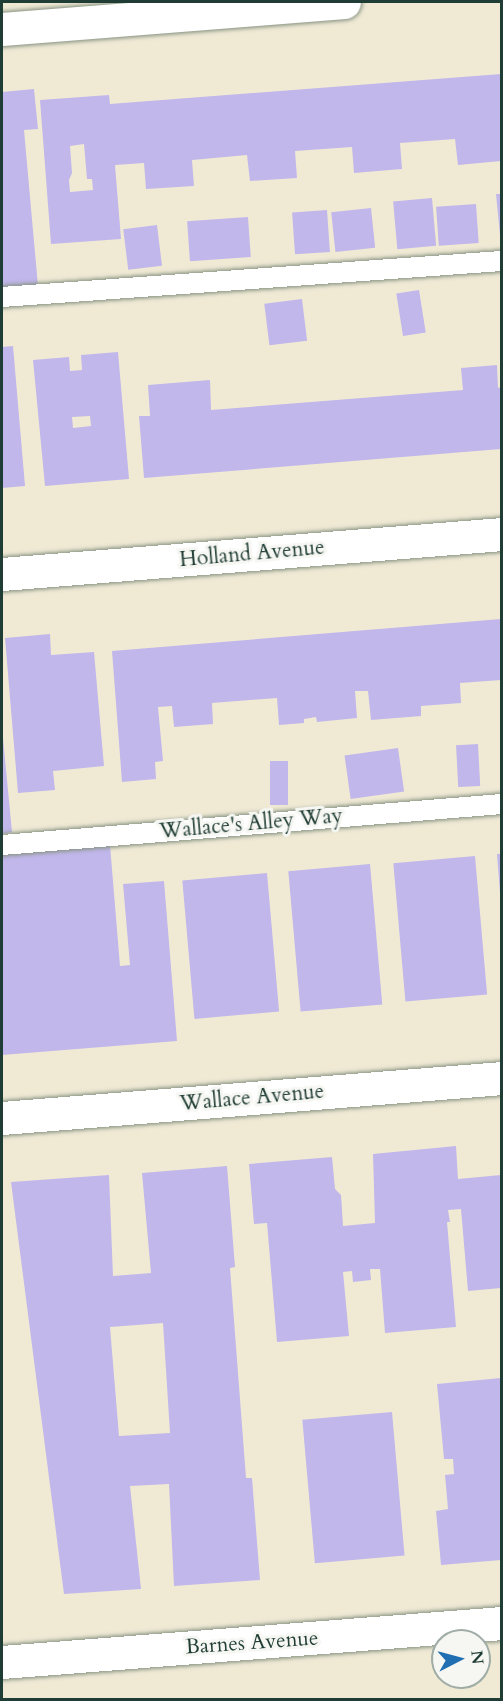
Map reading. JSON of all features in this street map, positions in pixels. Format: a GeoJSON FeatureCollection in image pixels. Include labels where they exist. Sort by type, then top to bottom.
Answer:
{"type":"FeatureCollection","features":[{"type":"Feature","properties":{"kind":"street"},"geometry":{"type":"LineString","coordinates":[[2,29],[344,2]]}},
{"type":"Feature","properties":{"kind":"street","name":"Holland Avenue"},"geometry":{"type":"LineString","coordinates":[[2,574],[501,534]]}},
{"type":"Feature","properties":{"kind":"street","name":"Wallace Avenue"},"geometry":{"type":"LineString","coordinates":[[2,1118],[501,1078]]}},
{"type":"Feature","properties":{"kind":"street","name":"Barnes Avenue"},"geometry":{"type":"LineString","coordinates":[[2,1662],[501,1623]]}},
{"type":"Feature","properties":{"kind":"lane"},"geometry":{"type":"LineString","coordinates":[[2,297],[501,261]]}},
{"type":"Feature","properties":{"kind":"lane","name":"Wallace's Alley Way"},"geometry":{"type":"LineString","coordinates":[[2,844],[501,804]]}},
{"type":"Feature","properties":{"kind":"building"},"geometry":{"type":"Polygon","coordinates":[[[501,74],[501,161],[458,165],[455,139],[400,143],[402,169],[354,173],[352,147],[295,151],[297,178],[250,181],[247,155],[192,160],[194,186],[146,189],[144,163],[115,165],[121,239],[51,244],[40,100],[109,95],[110,104],[501,74]],[[84,144],[70,146],[72,173],[69,180],[70,192],[93,190],[92,179],[87,179],[84,144]]]}},
{"type":"Feature","properties":{"kind":"building"},"geometry":{"type":"Polygon","coordinates":[[[34,89],[38,129],[24,130],[38,286],[2,289],[2,92],[34,89]]]}},
{"type":"Feature","properties":{"kind":"building"},"geometry":{"type":"Polygon","coordinates":[[[496,194],[501,194],[501,235],[500,235],[496,194]]]}},
{"type":"Feature","properties":{"kind":"building"},"geometry":{"type":"Polygon","coordinates":[[[432,198],[436,246],[397,249],[393,201],[432,198]]]}},
{"type":"Feature","properties":{"kind":"building"},"geometry":{"type":"Polygon","coordinates":[[[476,204],[479,243],[439,246],[436,207],[476,204]]]}},
{"type":"Feature","properties":{"kind":"building"},"geometry":{"type":"Polygon","coordinates":[[[371,208],[375,248],[335,252],[331,212],[371,208]]]}},
{"type":"Feature","properties":{"kind":"building"},"geometry":{"type":"Polygon","coordinates":[[[327,210],[330,252],[295,254],[292,212],[327,210]]]}},
{"type":"Feature","properties":{"kind":"building"},"geometry":{"type":"Polygon","coordinates":[[[248,217],[251,257],[190,261],[187,221],[248,217]]]}},
{"type":"Feature","properties":{"kind":"building"},"geometry":{"type":"Polygon","coordinates":[[[157,225],[162,266],[128,270],[123,229],[157,225]]]}},
{"type":"Feature","properties":{"kind":"building"},"geometry":{"type":"Polygon","coordinates":[[[419,290],[426,332],[403,336],[396,294],[419,290]]]}},
{"type":"Feature","properties":{"kind":"building"},"geometry":{"type":"Polygon","coordinates":[[[302,299],[307,341],[269,345],[264,304],[302,299]]]}},
{"type":"Feature","properties":{"kind":"building"},"geometry":{"type":"Polygon","coordinates":[[[13,346],[25,486],[2,488],[2,347],[13,346]]]}},
{"type":"Feature","properties":{"kind":"building"},"geometry":{"type":"Polygon","coordinates":[[[118,352],[129,479],[45,486],[33,360],[69,357],[70,371],[82,370],[81,355],[118,352]],[[90,416],[72,417],[73,428],[91,426],[90,416]]]}},
{"type":"Feature","properties":{"kind":"building"},"geometry":{"type":"Polygon","coordinates":[[[497,365],[498,388],[501,387],[501,449],[144,478],[139,416],[150,416],[148,385],[210,380],[211,410],[463,390],[461,368],[497,365]]]}},
{"type":"Feature","properties":{"kind":"building"},"geometry":{"type":"Polygon","coordinates":[[[501,619],[501,680],[460,683],[461,703],[421,706],[421,716],[371,720],[368,691],[355,691],[357,718],[317,722],[316,717],[304,719],[304,723],[279,725],[277,698],[212,703],[213,724],[174,727],[172,706],[158,707],[163,761],[155,762],[156,779],[122,782],[112,651],[501,619]]]}},
{"type":"Feature","properties":{"kind":"building"},"geometry":{"type":"Polygon","coordinates":[[[50,634],[51,655],[94,652],[104,766],[53,771],[55,790],[18,793],[5,638],[50,634]]]}},
{"type":"Feature","properties":{"kind":"building"},"geometry":{"type":"Polygon","coordinates":[[[2,728],[12,832],[2,834],[2,728]]]}},
{"type":"Feature","properties":{"kind":"building"},"geometry":{"type":"Polygon","coordinates":[[[478,744],[480,786],[458,787],[456,745],[478,744]]]}},
{"type":"Feature","properties":{"kind":"building"},"geometry":{"type":"Polygon","coordinates":[[[398,748],[404,792],[351,799],[345,756],[398,748]]]}},
{"type":"Feature","properties":{"kind":"building"},"geometry":{"type":"Polygon","coordinates":[[[270,761],[288,761],[288,805],[270,805],[270,761]]]}},
{"type":"Feature","properties":{"kind":"building"},"geometry":{"type":"Polygon","coordinates":[[[110,845],[120,966],[130,965],[123,884],[164,881],[177,1041],[2,1055],[2,853],[110,845]]]}},
{"type":"Feature","properties":{"kind":"building"},"geometry":{"type":"Polygon","coordinates":[[[497,854],[501,854],[501,893],[500,893],[497,854]]]}},
{"type":"Feature","properties":{"kind":"building"},"geometry":{"type":"Polygon","coordinates":[[[475,856],[487,994],[405,1002],[393,863],[475,856]]]}},
{"type":"Feature","properties":{"kind":"building"},"geometry":{"type":"Polygon","coordinates":[[[370,864],[382,1004],[301,1012],[288,871],[370,864]]]}},
{"type":"Feature","properties":{"kind":"building"},"geometry":{"type":"Polygon","coordinates":[[[267,873],[279,1011],[194,1019],[182,880],[267,873]]]}},
{"type":"Feature","properties":{"kind":"building"},"geometry":{"type":"Polygon","coordinates":[[[456,1146],[458,1179],[501,1175],[501,1288],[468,1291],[461,1209],[448,1210],[450,1222],[447,1222],[456,1327],[385,1333],[380,1269],[370,1269],[371,1280],[353,1282],[352,1271],[343,1272],[349,1336],[277,1342],[267,1223],[254,1224],[249,1164],[332,1157],[335,1189],[341,1195],[343,1226],[375,1223],[373,1154],[456,1146]]]}},
{"type":"Feature","properties":{"kind":"building"},"geometry":{"type":"Polygon","coordinates":[[[227,1166],[235,1267],[230,1268],[246,1478],[252,1478],[260,1580],[174,1586],[169,1484],[130,1486],[141,1589],[64,1594],[11,1182],[109,1175],[113,1276],[151,1273],[142,1173],[227,1166]],[[163,1323],[110,1327],[119,1436],[170,1433],[163,1323]]]}},
{"type":"Feature","properties":{"kind":"building"},"geometry":{"type":"Polygon","coordinates":[[[501,1378],[501,1560],[441,1565],[436,1511],[448,1509],[445,1475],[454,1474],[453,1459],[444,1459],[437,1384],[501,1378]]]}},
{"type":"Feature","properties":{"kind":"building"},"geometry":{"type":"Polygon","coordinates":[[[392,1412],[405,1555],[315,1563],[302,1420],[392,1412]]]}}]}
